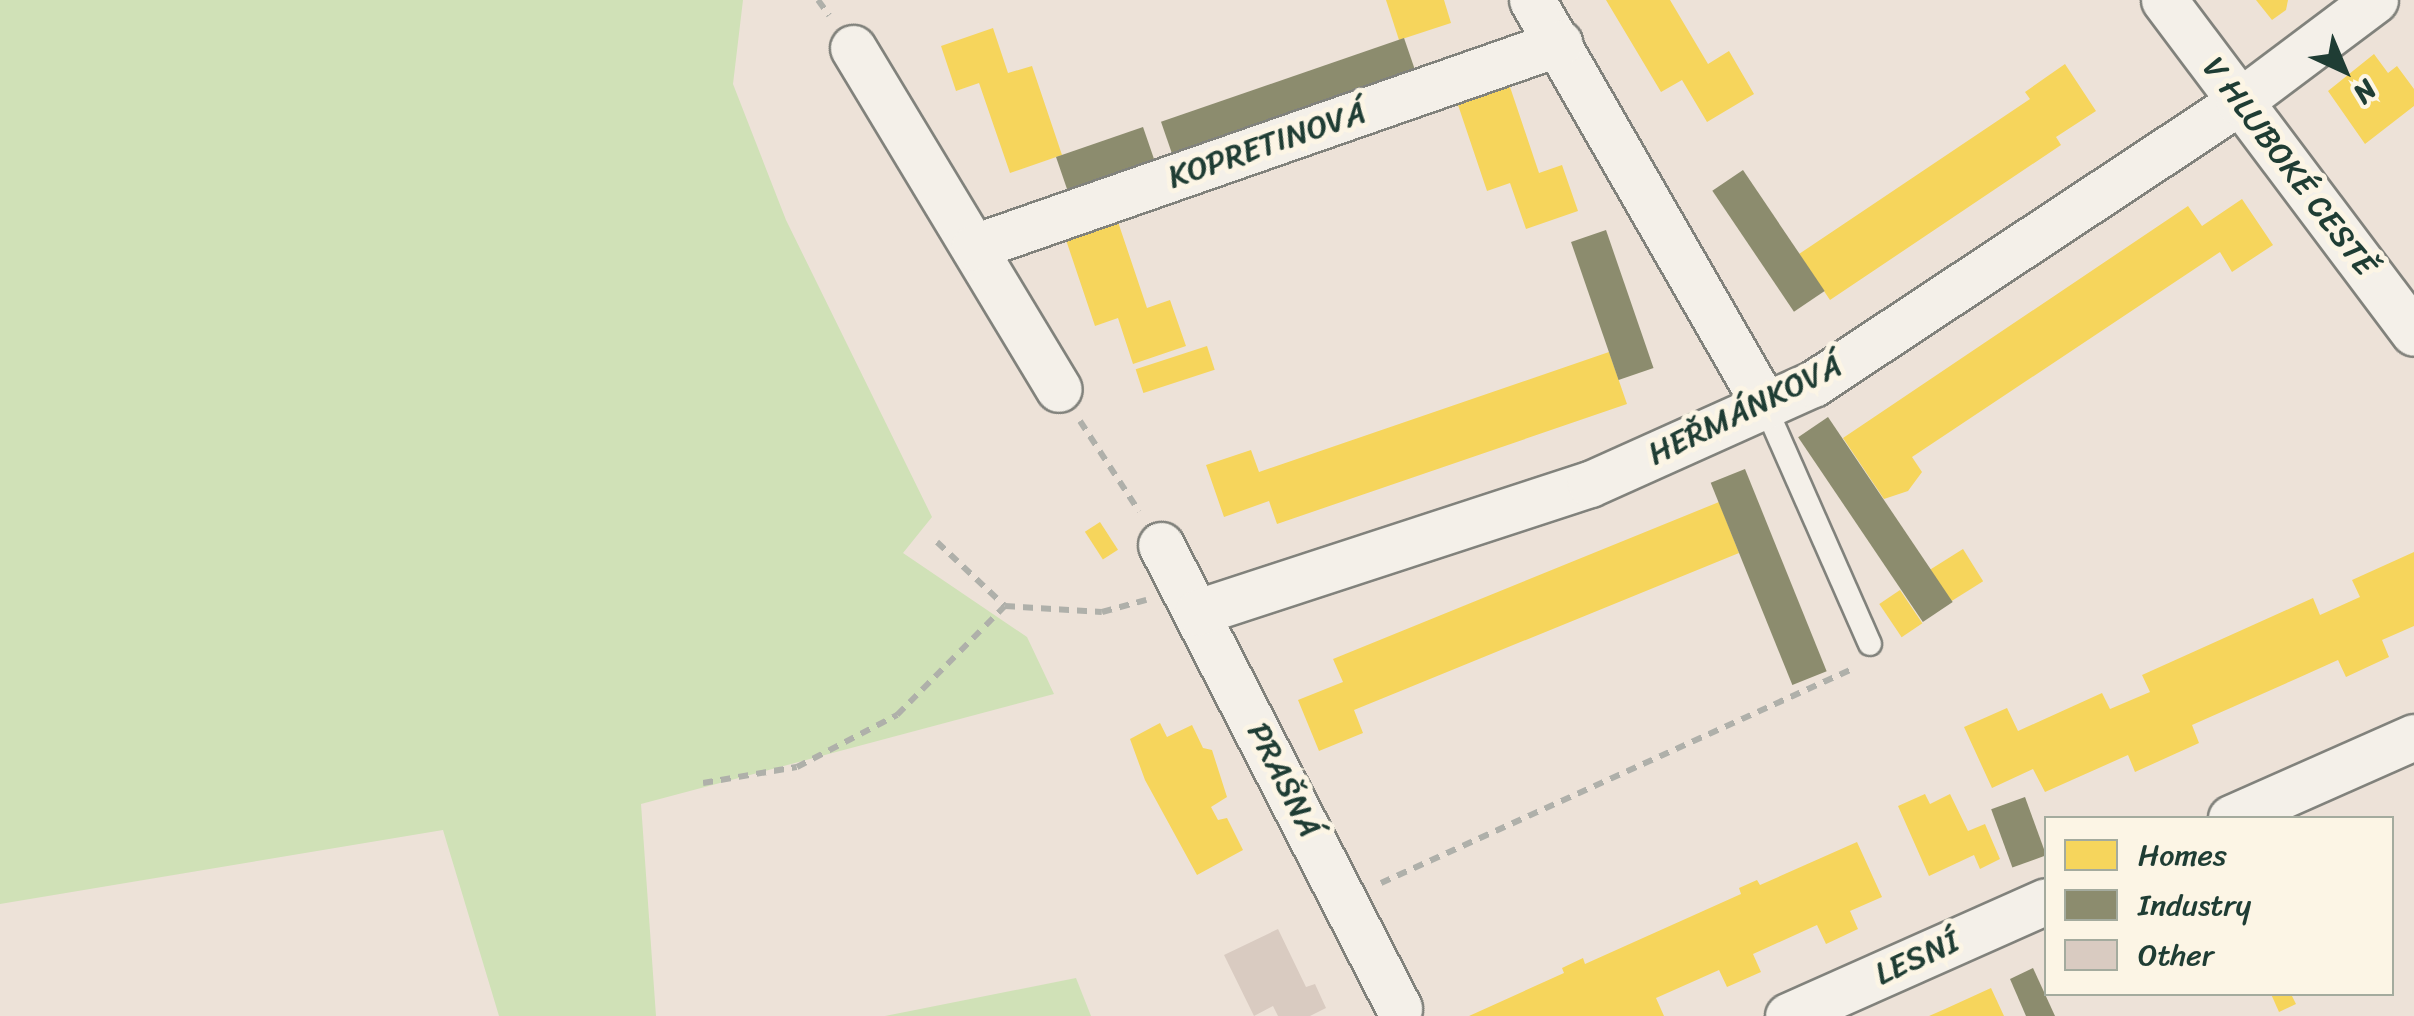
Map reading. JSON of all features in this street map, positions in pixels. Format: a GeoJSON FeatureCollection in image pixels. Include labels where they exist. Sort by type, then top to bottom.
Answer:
{"type":"FeatureCollection","features":[{"type":"Feature","properties":{"kind":"street"},"geometry":{"type":"LineString","coordinates":[[1532,0],[1764,406]]}},
{"type":"Feature","properties":{"kind":"street","name":"V HLUBOKÉ CESTĚ"},"geometry":{"type":"LineString","coordinates":[[2164,0],[2414,333]]}},
{"type":"Feature","properties":{"kind":"street","name":"HEŘMÁNKOVÁ"},"geometry":{"type":"LineString","coordinates":[[1192,601],[1590,484],[1814,384],[2239,102],[2375,0]]}},
{"type":"Feature","properties":{"kind":"street","name":"KOPRETINOVÁ"},"geometry":{"type":"LineString","coordinates":[[974,247],[1559,43]]}},
{"type":"Feature","properties":{"kind":"street"},"geometry":{"type":"LineString","coordinates":[[853,48],[1059,389]]}},
{"type":"Feature","properties":{"kind":"street","name":"PRAŠNÁ"},"geometry":{"type":"LineString","coordinates":[[1161,545],[1401,1012]]}},
{"type":"Feature","properties":{"kind":"street"},"geometry":{"type":"LineString","coordinates":[[2236,816],[2414,737]]}},
{"type":"Feature","properties":{"kind":"street","name":"LESNÍ"},"geometry":{"type":"LineString","coordinates":[[1788,1016],[2044,902]]}},
{"type":"Feature","properties":{"kind":"lane"},"geometry":{"type":"LineString","coordinates":[[1764,406],[1870,644]]}},
{"type":"Feature","properties":{"kind":"path"},"geometry":{"type":"LineString","coordinates":[[1059,389],[1161,545]]}},
{"type":"Feature","properties":{"kind":"path"},"geometry":{"type":"LineString","coordinates":[[937,542],[1005,606],[1102,612],[1192,601]]}},
{"type":"Feature","properties":{"kind":"path"},"geometry":{"type":"LineString","coordinates":[[703,783],[797,767],[896,716],[1005,606]]}},
{"type":"Feature","properties":{"kind":"path"},"geometry":{"type":"LineString","coordinates":[[1344,899],[1853,668],[1870,644]]}},
{"type":"Feature","properties":{"kind":"green space"},"geometry":{"type":"Polygon","coordinates":[[[0,0],[743,0],[733,84],[786,220],[932,517],[903,553],[1027,637],[1054,694],[641,804],[656,1016],[499,1016],[443,830],[0,904],[0,0]]]}},
{"type":"Feature","properties":{"kind":"green space"},"geometry":{"type":"Polygon","coordinates":[[[1076,978],[1091,1016],[885,1016],[1076,978]]]}},
{"type":"Feature","properties":{"kind":"building: Homes"},"geometry":{"type":"Polygon","coordinates":[[[1386,0],[1444,0],[1451,23],[1399,40],[1386,0]]]}},
{"type":"Feature","properties":{"kind":"building: Homes"},"geometry":{"type":"Polygon","coordinates":[[[1606,0],[1670,0],[1708,64],[1729,51],[1754,94],[1707,122],[1682,80],[1661,92],[1606,0]]]}},
{"type":"Feature","properties":{"kind":"building: Homes"},"geometry":{"type":"Polygon","coordinates":[[[2256,0],[2288,0],[2286,10],[2272,20],[2256,0]]]}},
{"type":"Feature","properties":{"kind":"building: Homes"},"geometry":{"type":"Polygon","coordinates":[[[993,28],[1008,73],[1032,66],[1062,155],[1010,173],[979,83],[956,91],[941,46],[993,28]]]}},
{"type":"Feature","properties":{"kind":"building: Homes"},"geometry":{"type":"Polygon","coordinates":[[[2374,54],[2388,73],[2397,66],[2414,89],[2414,106],[2365,144],[2328,91],[2374,54]]]}},
{"type":"Feature","properties":{"kind":"building: Homes"},"geometry":{"type":"Polygon","coordinates":[[[2065,64],[2096,111],[2056,137],[2061,145],[1830,300],[1799,254],[2030,99],[2025,92],[2065,64]]]}},
{"type":"Feature","properties":{"kind":"building: Homes"},"geometry":{"type":"Polygon","coordinates":[[[1509,84],[1539,173],[1562,165],[1578,211],[1526,229],[1510,183],[1487,191],[1457,102],[1509,84]]]}},
{"type":"Feature","properties":{"kind":"building: Homes"},"geometry":{"type":"Polygon","coordinates":[[[2242,199],[2273,245],[2232,272],[2220,252],[1912,457],[1922,472],[1908,491],[1884,499],[1843,438],[2188,206],[2202,226],[2242,199]]]}},
{"type":"Feature","properties":{"kind":"building: Homes"},"geometry":{"type":"Polygon","coordinates":[[[1117,219],[1147,308],[1170,300],[1186,346],[1133,364],[1118,318],[1095,326],[1065,237],[1117,219]]]}},
{"type":"Feature","properties":{"kind":"building: Homes"},"geometry":{"type":"Polygon","coordinates":[[[1207,346],[1215,370],[1143,393],[1136,369],[1207,346]]]}},
{"type":"Feature","properties":{"kind":"building: Homes"},"geometry":{"type":"Polygon","coordinates":[[[1609,352],[1627,404],[1277,524],[1269,501],[1224,517],[1206,465],[1251,450],[1259,472],[1609,352]]]}},
{"type":"Feature","properties":{"kind":"building: Homes"},"geometry":{"type":"Polygon","coordinates":[[[1719,502],[1739,553],[1354,710],[1363,733],[1319,751],[1298,700],[1343,682],[1333,659],[1719,502]]]}},
{"type":"Feature","properties":{"kind":"building: Homes"},"geometry":{"type":"Polygon","coordinates":[[[1100,522],[1118,550],[1103,559],[1085,532],[1100,522]]]}},
{"type":"Feature","properties":{"kind":"building: Homes"},"geometry":{"type":"Polygon","coordinates":[[[1963,549],[1983,581],[1950,602],[1930,570],[1963,549]]]}},
{"type":"Feature","properties":{"kind":"building: Homes"},"geometry":{"type":"Polygon","coordinates":[[[2414,552],[2414,626],[2382,640],[2389,657],[2346,677],[2338,660],[2192,725],[2199,743],[2135,772],[2128,755],[2045,792],[2033,769],[1992,788],[1964,727],[2007,708],[2018,731],[2102,693],[2110,709],[2150,692],[2142,675],[2313,598],[2320,615],[2360,597],[2352,580],[2414,552]]]}},
{"type":"Feature","properties":{"kind":"building: Homes"},"geometry":{"type":"Polygon","coordinates":[[[1900,590],[1922,623],[1902,637],[1879,604],[1900,590]]]}},
{"type":"Feature","properties":{"kind":"building: Homes"},"geometry":{"type":"Polygon","coordinates":[[[1160,723],[1167,737],[1192,725],[1203,748],[1212,750],[1227,797],[1211,807],[1218,820],[1227,818],[1243,850],[1197,875],[1145,780],[1130,739],[1160,723]]]}},
{"type":"Feature","properties":{"kind":"building: Homes"},"geometry":{"type":"Polygon","coordinates":[[[1925,794],[1930,804],[1950,794],[1968,831],[1985,824],[2000,859],[1980,869],[1974,855],[1929,876],[1898,806],[1925,794]]]}},
{"type":"Feature","properties":{"kind":"building: Homes"},"geometry":{"type":"Polygon","coordinates":[[[1857,842],[1882,897],[1850,911],[1858,929],[1826,944],[1817,925],[1753,954],[1761,972],[1727,987],[1719,970],[1656,998],[1664,1016],[1469,1016],[1564,973],[1562,968],[1583,958],[1585,964],[1741,894],[1739,888],[1757,880],[1760,885],[1857,842]]]}},
{"type":"Feature","properties":{"kind":"building: Homes"},"geometry":{"type":"Polygon","coordinates":[[[1991,988],[2004,1016],[1929,1016],[1945,1009],[1991,988]]]}},
{"type":"Feature","properties":{"kind":"building: Homes"},"geometry":{"type":"Polygon","coordinates":[[[2272,996],[2292,996],[2296,1004],[2279,1012],[2272,996]]]}},
{"type":"Feature","properties":{"kind":"building: Industry"},"geometry":{"type":"Polygon","coordinates":[[[1404,38],[1416,73],[1173,157],[1161,122],[1404,38]]]}},
{"type":"Feature","properties":{"kind":"building: Industry"},"geometry":{"type":"Polygon","coordinates":[[[1143,127],[1155,162],[1068,192],[1056,157],[1143,127]]]}},
{"type":"Feature","properties":{"kind":"building: Industry"},"geometry":{"type":"Polygon","coordinates":[[[1743,170],[1825,291],[1794,312],[1712,191],[1743,170]]]}},
{"type":"Feature","properties":{"kind":"building: Industry"},"geometry":{"type":"Polygon","coordinates":[[[1606,230],[1654,368],[1619,380],[1571,242],[1606,230]]]}},
{"type":"Feature","properties":{"kind":"building: Industry"},"geometry":{"type":"Polygon","coordinates":[[[1828,417],[1953,602],[1923,622],[1798,437],[1828,417]]]}},
{"type":"Feature","properties":{"kind":"building: Industry"},"geometry":{"type":"Polygon","coordinates":[[[1745,469],[1827,671],[1792,685],[1711,483],[1745,469]]]}},
{"type":"Feature","properties":{"kind":"building: Industry"},"geometry":{"type":"Polygon","coordinates":[[[2025,797],[2044,856],[2012,868],[1991,809],[2025,797]]]}},
{"type":"Feature","properties":{"kind":"building: Industry"},"geometry":{"type":"Polygon","coordinates":[[[2033,968],[2055,1016],[2026,1016],[2010,979],[2033,968]]]}},
{"type":"Feature","properties":{"kind":"building: Other"},"geometry":{"type":"Polygon","coordinates":[[[1278,929],[1306,987],[1315,984],[1326,1008],[1310,1016],[1278,1016],[1273,1006],[1254,1016],[1224,955],[1278,929]]]}}]}
